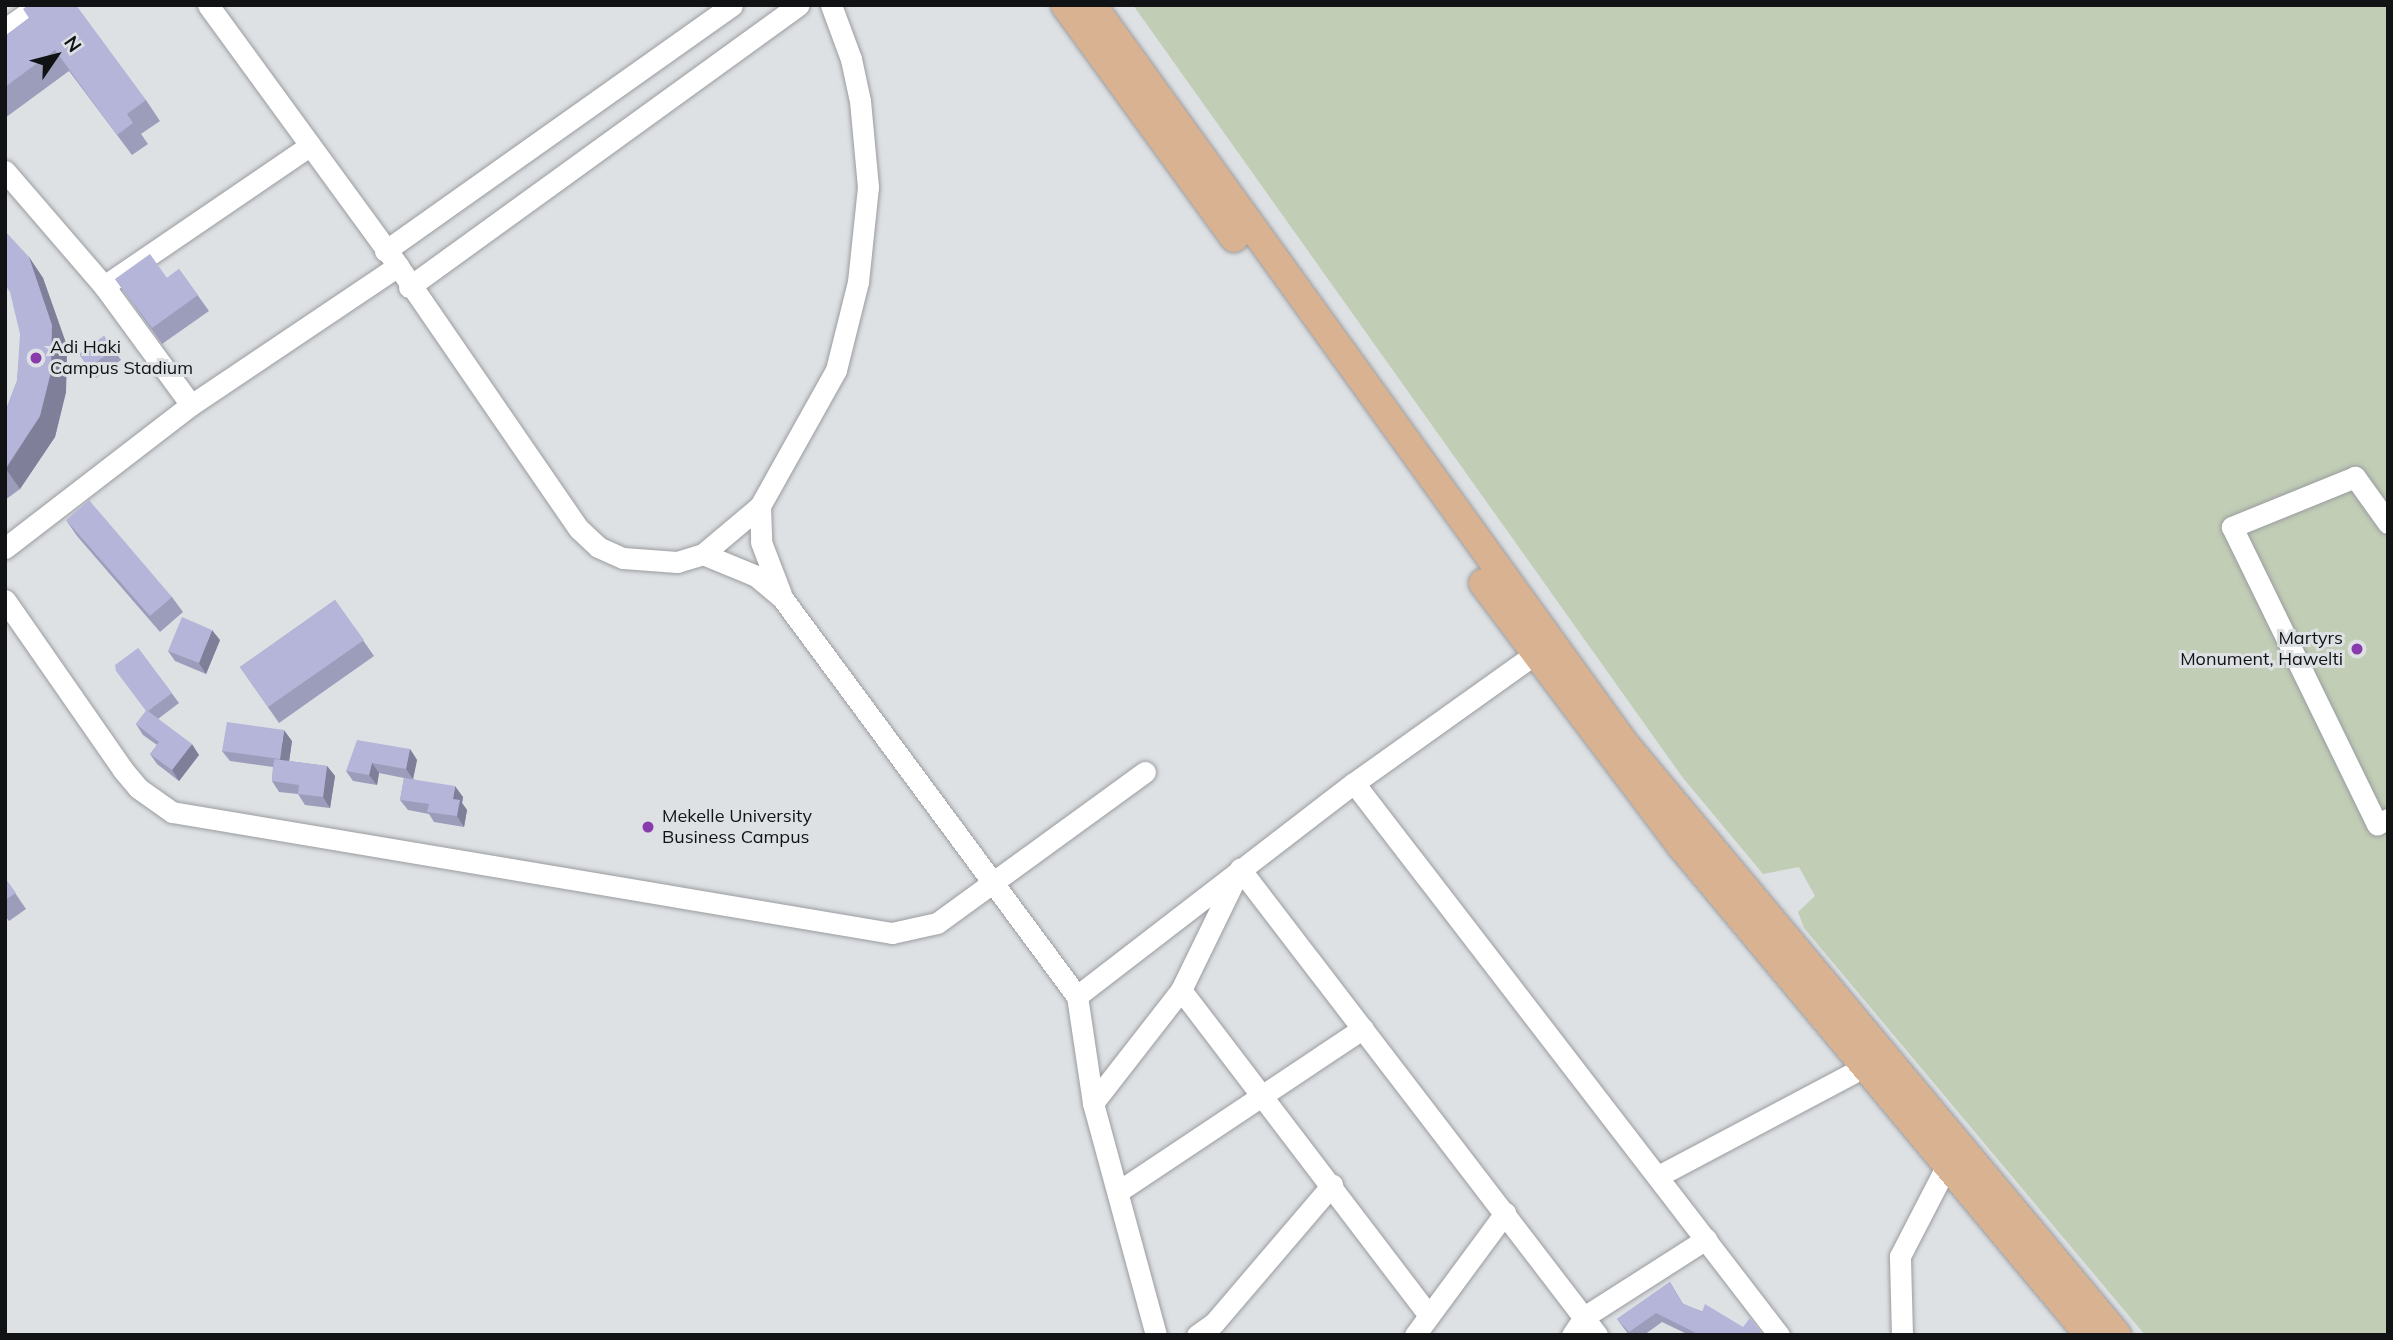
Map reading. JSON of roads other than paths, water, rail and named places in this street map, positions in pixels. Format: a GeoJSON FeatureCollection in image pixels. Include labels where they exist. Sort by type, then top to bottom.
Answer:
{"type":"FeatureCollection","features":[{"type":"Feature","properties":{"kind":"main road"},"geometry":{"type":"LineString","coordinates":[[1065,5],[1535,654],[1673,836],[1862,1068],[2089,1335]]}},
{"type":"Feature","properties":{"kind":"main road"},"geometry":{"type":"LineString","coordinates":[[1092,5],[1624,743],[2118,1335]]}},
{"type":"Feature","properties":{"kind":"street"},"geometry":{"type":"LineString","coordinates":[[5,29],[39,5]]}},
{"type":"Feature","properties":{"kind":"street"},"geometry":{"type":"LineString","coordinates":[[208,5],[391,259],[579,529],[598,547],[623,558],[677,562],[703,554],[760,506],[836,370],[858,282],[868,187],[864,140],[851,59],[831,5]]}},
{"type":"Feature","properties":{"kind":"street"},"geometry":{"type":"LineString","coordinates":[[5,548],[191,405],[732,5]]}},
{"type":"Feature","properties":{"kind":"street"},"geometry":{"type":"LineString","coordinates":[[409,287],[799,5]]}},
{"type":"Feature","properties":{"kind":"street"},"geometry":{"type":"LineString","coordinates":[[104,286],[309,146]]}},
{"type":"Feature","properties":{"kind":"street"},"geometry":{"type":"LineString","coordinates":[[5,171],[104,286],[191,405]]}},
{"type":"Feature","properties":{"kind":"street"},"geometry":{"type":"LineString","coordinates":[[2388,523],[2355,477],[2232,527],[2377,824],[2388,819]]}},
{"type":"Feature","properties":{"kind":"street"},"geometry":{"type":"LineString","coordinates":[[760,506],[761,542],[783,599]]}},
{"type":"Feature","properties":{"kind":"street"},"geometry":{"type":"LineString","coordinates":[[703,554],[756,576],[783,599],[1077,996],[1093,1103],[1156,1335]]}},
{"type":"Feature","properties":{"kind":"street"},"geometry":{"type":"LineString","coordinates":[[5,600],[122,770],[138,788],[173,812],[892,933],[937,923],[1146,772]]}},
{"type":"Feature","properties":{"kind":"street"},"geometry":{"type":"LineString","coordinates":[[1077,996],[1354,783],[1535,654]]}},
{"type":"Feature","properties":{"kind":"street"},"geometry":{"type":"LineString","coordinates":[[1354,783],[1660,1175],[1779,1335]]}},
{"type":"Feature","properties":{"kind":"street"},"geometry":{"type":"LineString","coordinates":[[1093,1103],[1181,990],[1240,869]]}},
{"type":"Feature","properties":{"kind":"street"},"geometry":{"type":"LineString","coordinates":[[1240,869],[1505,1213],[1578,1326],[1597,1335]]}},
{"type":"Feature","properties":{"kind":"street"},"geometry":{"type":"LineString","coordinates":[[1181,990],[1428,1314]]}},
{"type":"Feature","properties":{"kind":"street"},"geometry":{"type":"LineString","coordinates":[[1119,1191],[1363,1028]]}},
{"type":"Feature","properties":{"kind":"street"},"geometry":{"type":"LineString","coordinates":[[1660,1175],[1862,1068]]}},
{"type":"Feature","properties":{"kind":"street"},"geometry":{"type":"LineString","coordinates":[[1902,1335],[1900,1256],[1947,1165]]}},
{"type":"Feature","properties":{"kind":"street"},"geometry":{"type":"LineString","coordinates":[[1214,1331],[1332,1185]]}},
{"type":"Feature","properties":{"kind":"street"},"geometry":{"type":"LineString","coordinates":[[1415,1335],[1505,1213]]}},
{"type":"Feature","properties":{"kind":"street"},"geometry":{"type":"LineString","coordinates":[[1578,1326],[1706,1239]]}},
{"type":"Feature","properties":{"kind":"place","name":"Adi Haki Campus Stadium"},"geometry":{"type":"Point","coordinates":[36,358]}},
{"type":"Feature","properties":{"kind":"place","name":"Martyrs Monument, Hawelti"},"geometry":{"type":"Point","coordinates":[2357,649]}},
{"type":"Feature","properties":{"kind":"place","name":"Mekelle University Business Campus"},"geometry":{"type":"Point","coordinates":[648,827]}}]}
